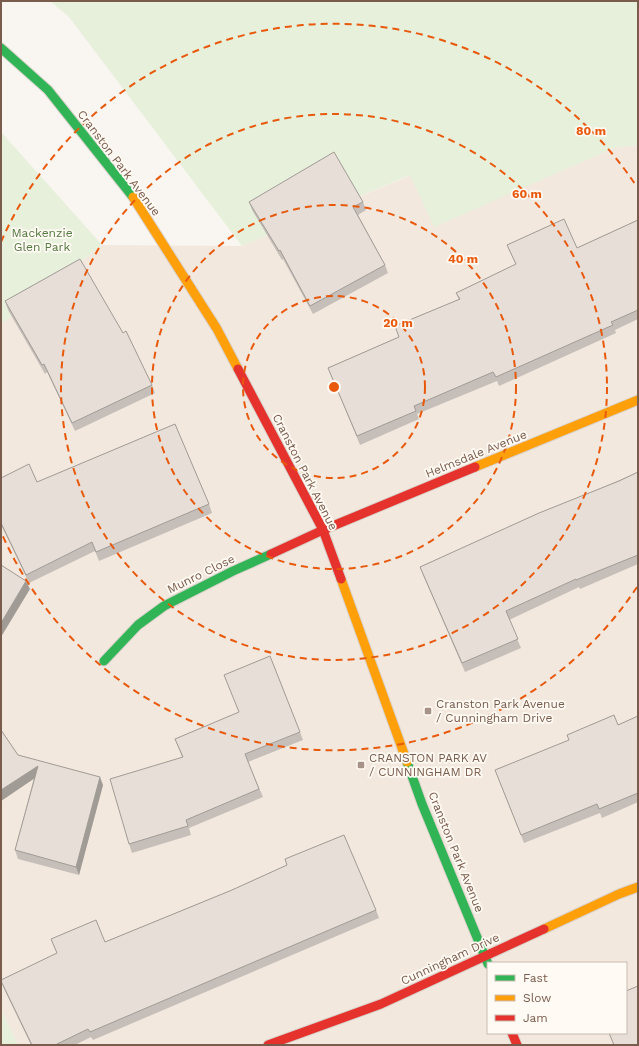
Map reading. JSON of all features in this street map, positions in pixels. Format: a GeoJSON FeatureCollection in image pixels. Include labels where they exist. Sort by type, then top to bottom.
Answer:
{"type":"FeatureCollection","features":[{"type":"Feature","properties":{"kind":"street","name":"Cranston Park Avenue"},"geometry":{"type":"LineString","coordinates":[[1,48],[48,90],[136,201],[217,329],[323,530],[422,804],[487,960]]}},
{"type":"Feature","properties":{"kind":"street","name":"Helmsdale Avenue"},"geometry":{"type":"LineString","coordinates":[[323,530],[638,400]]}},
{"type":"Feature","properties":{"kind":"street","name":"Munro Close"},"geometry":{"type":"LineString","coordinates":[[104,661],[138,625],[164,606],[323,530]]}},
{"type":"Feature","properties":{"kind":"street","name":"Cunningham Drive"},"geometry":{"type":"LineString","coordinates":[[268,1045],[381,1004],[487,960],[619,894],[638,887]]}},
{"type":"Feature","properties":{"kind":"street"},"geometry":{"type":"LineString","coordinates":[[512,1034],[516,1045]]}},
{"type":"Feature","properties":{"kind":"shaded area"},"geometry":{"type":"Polygon","coordinates":[[[638,145],[638,1045],[18,1045],[1,1010],[1,324],[102,245],[242,246],[411,175],[434,226],[614,148],[638,145]]]}},
{"type":"Feature","properties":{"kind":"green space"},"geometry":{"type":"Polygon","coordinates":[[[50,1],[638,1],[638,145],[614,148],[434,227],[410,175],[242,246],[69,17],[50,1]]]}},
{"type":"Feature","properties":{"kind":"green space","name":"Mackenzie Glen Park"},"geometry":{"type":"Polygon","coordinates":[[[1,132],[102,245],[1,324],[1,132]]]}},
{"type":"Feature","properties":{"kind":"green space"},"geometry":{"type":"Polygon","coordinates":[[[1,1010],[18,1045],[1,1045],[1,1010]]]}},
{"type":"Feature","properties":{"kind":"building"},"geometry":{"type":"Polygon","coordinates":[[[334,152],[363,202],[353,207],[385,265],[310,306],[280,250],[279,251],[249,202],[334,152]]]}},
{"type":"Feature","properties":{"kind":"building"},"geometry":{"type":"Polygon","coordinates":[[[564,219],[577,248],[638,220],[638,310],[611,322],[613,325],[496,377],[493,372],[414,406],[416,411],[357,436],[328,368],[399,337],[395,326],[460,299],[456,293],[516,264],[507,245],[564,219]]]}},
{"type":"Feature","properties":{"kind":"building"},"geometry":{"type":"Polygon","coordinates":[[[80,259],[123,333],[126,331],[152,385],[72,423],[44,364],[42,365],[5,301],[80,259]]]}},
{"type":"Feature","properties":{"kind":"building"},"geometry":{"type":"Polygon","coordinates":[[[175,424],[209,504],[96,552],[92,542],[26,575],[1,523],[1,478],[29,464],[37,482],[175,424]]]}},
{"type":"Feature","properties":{"kind":"building"},"geometry":{"type":"Polygon","coordinates":[[[638,472],[638,555],[576,579],[506,611],[518,639],[462,663],[420,567],[539,513],[638,472]]]}},
{"type":"Feature","properties":{"kind":"building"},"geometry":{"type":"Polygon","coordinates":[[[1,565],[26,581],[1,623],[1,565]]]}},
{"type":"Feature","properties":{"kind":"building"},"geometry":{"type":"Polygon","coordinates":[[[270,656],[300,732],[245,754],[259,789],[186,820],[188,826],[129,844],[110,779],[183,757],[175,739],[239,712],[224,675],[270,656]]]}},
{"type":"Feature","properties":{"kind":"building"},"geometry":{"type":"Polygon","coordinates":[[[614,715],[618,725],[638,716],[638,793],[599,809],[597,804],[521,835],[495,770],[569,740],[567,735],[614,715]]]}},
{"type":"Feature","properties":{"kind":"building"},"geometry":{"type":"Polygon","coordinates":[[[1,730],[18,755],[100,777],[76,867],[15,850],[38,766],[1,790],[1,730]]]}},
{"type":"Feature","properties":{"kind":"building"},"geometry":{"type":"Polygon","coordinates":[[[344,835],[376,910],[90,1032],[88,1029],[55,1045],[32,1045],[1,980],[57,953],[51,939],[96,920],[105,942],[232,890],[287,865],[285,859],[344,835]]]}},
{"type":"Feature","properties":{"kind":"building"},"geometry":{"type":"Polygon","coordinates":[[[638,986],[638,1045],[614,1045],[609,1034],[627,1034],[627,991],[638,986]]]}},
{"type":"Feature","properties":{"kind":"traffic: fast"},"geometry":{"type":"LineString","coordinates":[[1,48],[48,90],[133,197]]}},
{"type":"Feature","properties":{"kind":"traffic: fast"},"geometry":{"type":"LineString","coordinates":[[104,661],[138,625],[164,606],[233,571],[271,554]]}},
{"type":"Feature","properties":{"kind":"traffic: fast"},"geometry":{"type":"LineString","coordinates":[[407,762],[422,804],[487,962]]}},
{"type":"Feature","properties":{"kind":"traffic: slow"},"geometry":{"type":"LineString","coordinates":[[133,197],[217,329],[238,369]]}},
{"type":"Feature","properties":{"kind":"traffic: slow"},"geometry":{"type":"LineString","coordinates":[[475,467],[638,400]]}},
{"type":"Feature","properties":{"kind":"traffic: slow"},"geometry":{"type":"LineString","coordinates":[[341,579],[407,762]]}},
{"type":"Feature","properties":{"kind":"traffic: slow"},"geometry":{"type":"LineString","coordinates":[[544,929],[619,894],[638,887]]}},
{"type":"Feature","properties":{"kind":"traffic: jam"},"geometry":{"type":"LineString","coordinates":[[238,369],[323,530],[341,579]]}},
{"type":"Feature","properties":{"kind":"traffic: jam"},"geometry":{"type":"LineString","coordinates":[[271,554],[323,530],[475,467]]}},
{"type":"Feature","properties":{"kind":"traffic: jam"},"geometry":{"type":"LineString","coordinates":[[268,1045],[381,1004],[544,929]]}},
{"type":"Feature","properties":{"kind":"traffic: jam"},"geometry":{"type":"LineString","coordinates":[[512,1034],[517,1045]]}},
{"type":"Feature","properties":{"kind":"place","name":"Cranston Park Avenue / Cunningham Drive"},"geometry":{"type":"Point","coordinates":[428,711]}},
{"type":"Feature","properties":{"kind":"place","name":"CRANSTON PARK AV / CUNNINGHAM DR"},"geometry":{"type":"Point","coordinates":[361,765]}}]}
